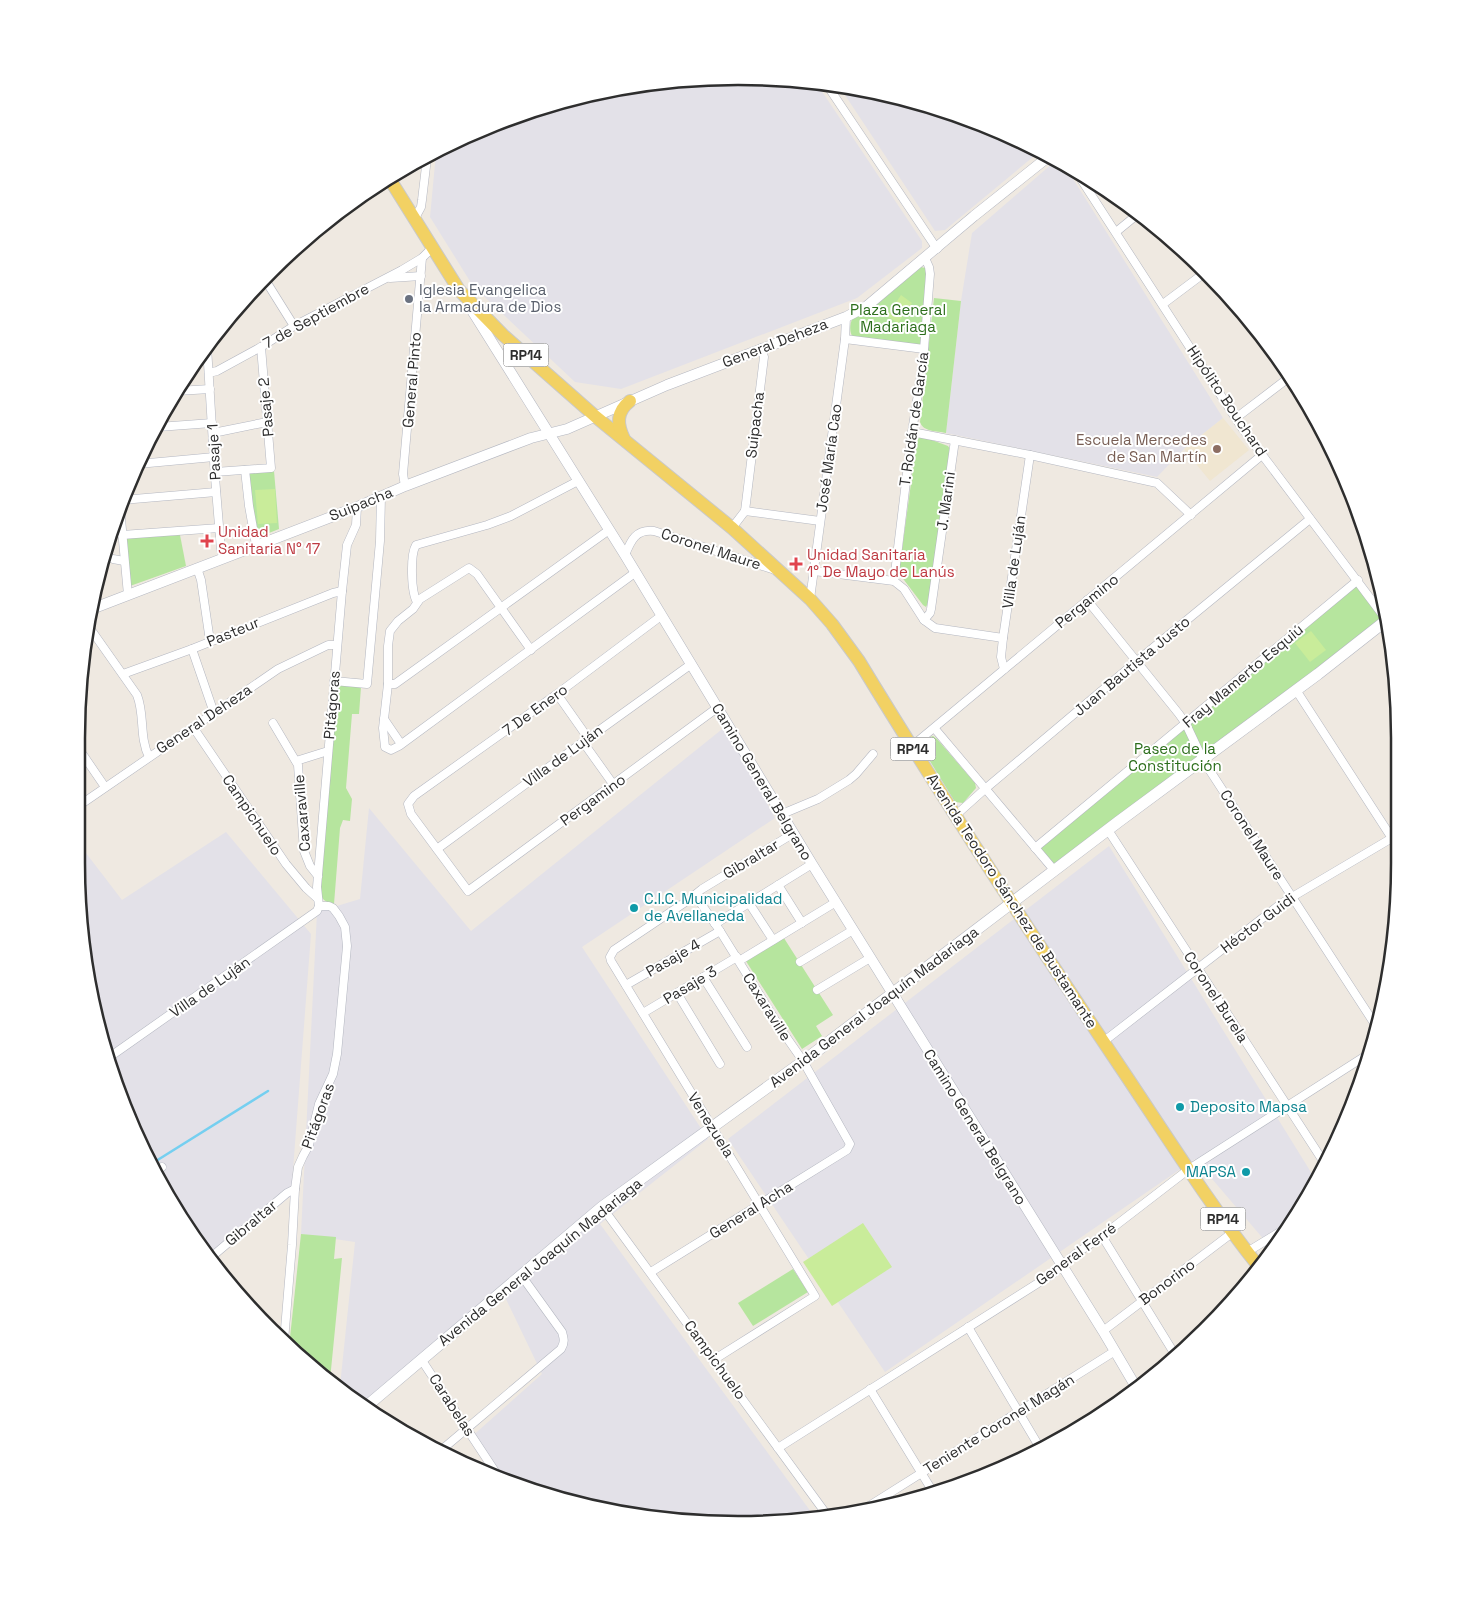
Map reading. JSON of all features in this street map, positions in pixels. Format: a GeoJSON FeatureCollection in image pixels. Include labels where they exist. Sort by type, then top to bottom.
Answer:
{"type":"FeatureCollection","features":[{"type":"Feature","properties":{"kind":"main road","name":"Camino General Belgrano"},"geometry":{"type":"LineString","coordinates":[[393,184],[459,290]]}},
{"type":"Feature","properties":{"kind":"main road","name":"Avenida Teodoro Sánchez de Bustamante"},"geometry":{"type":"LineString","coordinates":[[459,290],[503,334],[596,417],[732,528],[810,598],[843,638],[1103,1042],[1232,1233],[1255,1262]]}},
{"type":"Feature","properties":{"kind":"main road"},"geometry":{"type":"LineString","coordinates":[[624,439],[619,427],[619,416],[622,408],[630,401]]}},
{"type":"Feature","properties":{"kind":"main road","name":"Avenida General Joaquín Madariaga"},"geometry":{"type":"LineString","coordinates":[[371,1403],[602,1207],[803,1061],[1380,626]]}},
{"type":"Feature","properties":{"kind":"street"},"geometry":{"type":"LineString","coordinates":[[832,93],[937,249]]}},
{"type":"Feature","properties":{"kind":"street","name":"General Deheza"},"geometry":{"type":"LineString","coordinates":[[549,434],[567,429],[630,401],[761,348],[846,317],[867,306],[1043,161]]}},
{"type":"Feature","properties":{"kind":"street"},"geometry":{"type":"LineString","coordinates":[[415,218],[421,207],[426,164]]}},
{"type":"Feature","properties":{"kind":"street","name":"Hipólito Bouchard"},"geometry":{"type":"LineString","coordinates":[[1086,186],[1236,418],[1310,519],[1377,605]]}},
{"type":"Feature","properties":{"kind":"street"},"geometry":{"type":"LineString","coordinates":[[1116,232],[1133,218]]}},
{"type":"Feature","properties":{"kind":"street"},"geometry":{"type":"LineString","coordinates":[[422,258],[432,248]]}},
{"type":"Feature","properties":{"kind":"street","name":"General Pinto"},"geometry":{"type":"LineString","coordinates":[[406,486],[403,474],[422,258]]}},
{"type":"Feature","properties":{"kind":"street","name":"7 de Septiembre"},"geometry":{"type":"LineString","coordinates":[[209,373],[216,371],[294,326],[422,258]]}},
{"type":"Feature","properties":{"kind":"street","name":"T. Roldán de García"},"geometry":{"type":"LineString","coordinates":[[894,581],[924,349],[930,274],[925,258]]}},
{"type":"Feature","properties":{"kind":"street"},"geometry":{"type":"LineString","coordinates":[[386,278],[421,276]]}},
{"type":"Feature","properties":{"kind":"street"},"geometry":{"type":"LineString","coordinates":[[1163,304],[1200,276]]}},
{"type":"Feature","properties":{"kind":"street"},"geometry":{"type":"LineString","coordinates":[[268,284],[294,326]]}},
{"type":"Feature","properties":{"kind":"street","name":"Camino General Belgrano"},"geometry":{"type":"LineString","coordinates":[[459,290],[636,572],[690,665],[812,864],[1133,1383]]}},
{"type":"Feature","properties":{"kind":"street","name":"José María Cao"},"geometry":{"type":"LineString","coordinates":[[810,598],[845,339],[846,317]]}},
{"type":"Feature","properties":{"kind":"street"},"geometry":{"type":"LineString","coordinates":[[845,339],[924,349]]}},
{"type":"Feature","properties":{"kind":"street","name":"Pasaje 2"},"geometry":{"type":"LineString","coordinates":[[245,470],[271,468],[260,347]]}},
{"type":"Feature","properties":{"kind":"street","name":"Suipacha"},"geometry":{"type":"LineString","coordinates":[[745,511],[764,357],[761,348]]}},
{"type":"Feature","properties":{"kind":"street","name":"Pasaje 1"},"geometry":{"type":"LineString","coordinates":[[207,358],[219,528],[221,550],[224,557]]}},
{"type":"Feature","properties":{"kind":"street"},"geometry":{"type":"LineString","coordinates":[[1236,418],[1285,381]]}},
{"type":"Feature","properties":{"kind":"street"},"geometry":{"type":"LineString","coordinates":[[185,391],[210,389]]}},
{"type":"Feature","properties":{"kind":"street"},"geometry":{"type":"LineString","coordinates":[[213,433],[267,422]]}},
{"type":"Feature","properties":{"kind":"street"},"geometry":{"type":"LineString","coordinates":[[164,427],[212,423]]}},
{"type":"Feature","properties":{"kind":"street"},"geometry":{"type":"LineString","coordinates":[[912,432],[1030,455],[1157,484],[1191,515]]}},
{"type":"Feature","properties":{"kind":"street","name":"Suipacha"},"geometry":{"type":"LineString","coordinates":[[99,606],[531,438],[549,434]]}},
{"type":"Feature","properties":{"kind":"street","name":"J. Marini"},"geometry":{"type":"LineString","coordinates":[[924,620],[931,609],[955,440]]}},
{"type":"Feature","properties":{"kind":"street","name":"Villa de Luján"},"geometry":{"type":"LineString","coordinates":[[1004,669],[1001,657],[1003,638],[1030,455]]}},
{"type":"Feature","properties":{"kind":"street","name":"Pergamino"},"geometry":{"type":"LineString","coordinates":[[912,746],[1262,455]]}},
{"type":"Feature","properties":{"kind":"street"},"geometry":{"type":"LineString","coordinates":[[146,463],[214,457]]}},
{"type":"Feature","properties":{"kind":"street"},"geometry":{"type":"LineString","coordinates":[[215,472],[245,470]]}},
{"type":"Feature","properties":{"kind":"street","name":"Pasaje 1"},"geometry":{"type":"LineString","coordinates":[[245,470],[256,545]]}},
{"type":"Feature","properties":{"kind":"street"},"geometry":{"type":"LineString","coordinates":[[417,602],[412,585],[413,551],[416,545],[487,525],[511,516],[578,481]]}},
{"type":"Feature","properties":{"kind":"street"},"geometry":{"type":"LineString","coordinates":[[131,499],[216,492]]}},
{"type":"Feature","properties":{"kind":"street"},"geometry":{"type":"LineString","coordinates":[[334,681],[367,684],[380,541],[381,496]]}},
{"type":"Feature","properties":{"kind":"street","name":"Pitágoras"},"geometry":{"type":"LineString","coordinates":[[285,1333],[295,1189],[300,1161],[309,1146],[319,1104],[333,1074],[347,946],[340,916],[333,908],[318,902],[318,876],[346,545],[356,526],[357,507]]}},
{"type":"Feature","properties":{"kind":"street"},"geometry":{"type":"LineString","coordinates":[[732,528],[745,511],[820,521]]}},
{"type":"Feature","properties":{"kind":"street","name":"Juan Bautista Justo"},"geometry":{"type":"LineString","coordinates":[[956,815],[1137,661],[1310,519]]}},
{"type":"Feature","properties":{"kind":"street"},"geometry":{"type":"LineString","coordinates":[[121,525],[128,595]]}},
{"type":"Feature","properties":{"kind":"street"},"geometry":{"type":"LineString","coordinates":[[122,535],[219,528]]}},
{"type":"Feature","properties":{"kind":"street"},"geometry":{"type":"LineString","coordinates":[[388,684],[395,684],[609,530]]}},
{"type":"Feature","properties":{"kind":"street","name":"Coronel Maure"},"geometry":{"type":"LineString","coordinates":[[625,555],[631,540],[637,534],[648,530],[780,571]]}},
{"type":"Feature","properties":{"kind":"street"},"geometry":{"type":"LineString","coordinates":[[111,558],[124,561]]}},
{"type":"Feature","properties":{"kind":"street"},"geometry":{"type":"LineString","coordinates":[[197,568],[202,580],[210,641]]}},
{"type":"Feature","properties":{"kind":"street"},"geometry":{"type":"LineString","coordinates":[[531,650],[477,574],[469,568],[417,602],[413,609],[393,627],[389,635],[388,684],[383,728],[385,747],[391,750],[401,744],[531,650],[636,572]]}},
{"type":"Feature","properties":{"kind":"street"},"geometry":{"type":"LineString","coordinates":[[814,571],[894,581],[904,589],[924,620],[930,625],[940,630],[1003,638]]}},
{"type":"Feature","properties":{"kind":"street","name":"Fray Mamerto Esquiú"},"geometry":{"type":"LineString","coordinates":[[1036,848],[1358,580]]}},
{"type":"Feature","properties":{"kind":"street","name":"Pasteur"},"geometry":{"type":"LineString","coordinates":[[123,674],[342,591]]}},
{"type":"Feature","properties":{"kind":"street","name":"Coronel Maure"},"geometry":{"type":"LineString","coordinates":[[1087,600],[1186,724],[1203,760],[1372,1019]]}},
{"type":"Feature","properties":{"kind":"street","name":"7 De Enero"},"geometry":{"type":"LineString","coordinates":[[438,849],[411,814],[408,804],[414,796],[662,616]]}},
{"type":"Feature","properties":{"kind":"street"},"geometry":{"type":"LineString","coordinates":[[94,634],[139,700],[144,745],[149,756]]}},
{"type":"Feature","properties":{"kind":"street","name":"General Deheza"},"geometry":{"type":"LineString","coordinates":[[85,801],[278,669],[328,645],[337,645]]}},
{"type":"Feature","properties":{"kind":"street"},"geometry":{"type":"LineString","coordinates":[[192,649],[214,712]]}},
{"type":"Feature","properties":{"kind":"street","name":"Villa de Luján"},"geometry":{"type":"LineString","coordinates":[[438,849],[690,665]]}},
{"type":"Feature","properties":{"kind":"street"},"geometry":{"type":"LineString","coordinates":[[1296,690],[1391,832]]}},
{"type":"Feature","properties":{"kind":"street"},"geometry":{"type":"LineString","coordinates":[[557,694],[614,784]]}},
{"type":"Feature","properties":{"kind":"street","name":"Pergamino"},"geometry":{"type":"LineString","coordinates":[[438,849],[468,891],[717,708]]}},
{"type":"Feature","properties":{"kind":"street"},"geometry":{"type":"LineString","coordinates":[[384,719],[401,744]]}},
{"type":"Feature","properties":{"kind":"street","name":"Caxaraville"},"geometry":{"type":"LineString","coordinates":[[273,723],[299,769],[304,850],[310,866],[318,876]]}},
{"type":"Feature","properties":{"kind":"street","name":"Campichuelo"},"geometry":{"type":"LineString","coordinates":[[193,727],[286,864],[318,902]]}},
{"type":"Feature","properties":{"kind":"street"},"geometry":{"type":"LineString","coordinates":[[935,728],[1054,870]]}},
{"type":"Feature","properties":{"kind":"street"},"geometry":{"type":"LineString","coordinates":[[296,761],[328,751]]}},
{"type":"Feature","properties":{"kind":"street"},"geometry":{"type":"LineString","coordinates":[[782,814],[818,799],[849,780],[873,754]]}},
{"type":"Feature","properties":{"kind":"street"},"geometry":{"type":"LineString","coordinates":[[85,757],[105,786]]}},
{"type":"Feature","properties":{"kind":"street","name":"Coronel Burela"},"geometry":{"type":"LineString","coordinates":[[1108,830],[1286,1107],[1321,1158]]}},
{"type":"Feature","properties":{"kind":"street","name":"Gibraltar"},"geometry":{"type":"LineString","coordinates":[[611,954],[614,950],[702,889],[794,833]]}},
{"type":"Feature","properties":{"kind":"street","name":"Héctor Guidi"},"geometry":{"type":"LineString","coordinates":[[1103,1042],[1292,897],[1391,839]]}},
{"type":"Feature","properties":{"kind":"street","name":"Pasaje 4"},"geometry":{"type":"LineString","coordinates":[[626,985],[718,927],[749,903],[812,864]]}},
{"type":"Feature","properties":{"kind":"street"},"geometry":{"type":"LineString","coordinates":[[778,885],[802,923]]}},
{"type":"Feature","properties":{"kind":"street","name":"Caxaraville"},"geometry":{"type":"LineString","coordinates":[[696,894],[780,1028],[803,1061],[848,1139],[849,1147]]}},
{"type":"Feature","properties":{"kind":"street","name":"Villa de Luján"},"geometry":{"type":"LineString","coordinates":[[114,1054],[317,912],[318,902]]}},
{"type":"Feature","properties":{"kind":"street","name":"Pasaje 3"},"geometry":{"type":"LineString","coordinates":[[643,1013],[703,977],[773,940],[836,902]]}},
{"type":"Feature","properties":{"kind":"street"},"geometry":{"type":"LineString","coordinates":[[749,903],[773,940]]}},
{"type":"Feature","properties":{"kind":"street"},"geometry":{"type":"LineString","coordinates":[[800,962],[853,930]]}},
{"type":"Feature","properties":{"kind":"street","name":"Venezuela"},"geometry":{"type":"LineString","coordinates":[[611,954],[611,961],[815,1296],[715,1360]]}},
{"type":"Feature","properties":{"kind":"street"},"geometry":{"type":"LineString","coordinates":[[817,990],[870,958]]}},
{"type":"Feature","properties":{"kind":"street"},"geometry":{"type":"LineString","coordinates":[[703,977],[747,1046]]}},
{"type":"Feature","properties":{"kind":"street"},"geometry":{"type":"LineString","coordinates":[[677,993],[720,1064]]}},
{"type":"Feature","properties":{"kind":"street","name":"General Ferré"},"geometry":{"type":"LineString","coordinates":[[778,1448],[1054,1273],[1189,1169],[1360,1059]]}},
{"type":"Feature","properties":{"kind":"street","name":"General Acha"},"geometry":{"type":"LineString","coordinates":[[651,1272],[849,1147]]}},
{"type":"Feature","properties":{"kind":"street","name":"Gibraltar"},"geometry":{"type":"LineString","coordinates":[[215,1254],[287,1193],[295,1189]]}},
{"type":"Feature","properties":{"kind":"street","name":"Campichuelo"},"geometry":{"type":"LineString","coordinates":[[602,1207],[823,1510]]}},
{"type":"Feature","properties":{"kind":"street","name":"Bonorino"},"geometry":{"type":"LineString","coordinates":[[1103,1331],[1232,1233]]}},
{"type":"Feature","properties":{"kind":"street"},"geometry":{"type":"LineString","coordinates":[[1247,1252],[1274,1235]]}},
{"type":"Feature","properties":{"kind":"street"},"geometry":{"type":"LineString","coordinates":[[1102,1236],[1173,1351]]}},
{"type":"Feature","properties":{"kind":"street"},"geometry":{"type":"LineString","coordinates":[[445,1447],[561,1349],[564,1339],[562,1332],[521,1276]]}},
{"type":"Feature","properties":{"kind":"street"},"geometry":{"type":"LineString","coordinates":[[968,1327],[1037,1443]]}},
{"type":"Feature","properties":{"kind":"street","name":"Teniente Coronel Magán"},"geometry":{"type":"LineString","coordinates":[[878,1500],[1114,1351]]}},
{"type":"Feature","properties":{"kind":"street","name":"Carabelas"},"geometry":{"type":"LineString","coordinates":[[421,1360],[493,1468]]}},
{"type":"Feature","properties":{"kind":"street"},"geometry":{"type":"LineString","coordinates":[[870,1389],[930,1487]]}},
{"type":"Feature","properties":{"kind":"shaded area"},"geometry":{"type":"Polygon","coordinates":[[[695,86],[781,86],[822,91],[922,241],[922,248],[857,298],[621,389],[575,382],[473,286],[430,217],[435,159],[488,135],[528,120],[569,107],[653,91],[695,86]]]}},
{"type":"Feature","properties":{"kind":"shaded area"},"geometry":{"type":"Polygon","coordinates":[[[845,95],[907,107],[948,120],[988,135],[1034,156],[945,230],[935,231],[845,95]]]}},
{"type":"Feature","properties":{"kind":"shaded area"},"geometry":{"type":"Polygon","coordinates":[[[1051,165],[1072,177],[1223,418],[1184,449],[1157,477],[946,433],[961,301],[972,233],[1051,165]]]}},
{"type":"Feature","properties":{"kind":"shaded area","name":"Escuela Mercedes de San Martín"},"geometry":{"type":"Polygon","coordinates":[[[1223,418],[1249,450],[1210,481],[1184,449],[1223,418]]]}},
{"type":"Feature","properties":{"kind":"shaded area"},"geometry":{"type":"Polygon","coordinates":[[[726,726],[775,818],[582,947],[708,1139],[600,1224],[811,1511],[781,1515],[738,1516],[695,1515],[653,1510],[569,1494],[489,1466],[469,1439],[542,1374],[505,1297],[372,1404],[340,1381],[355,1242],[301,1234],[317,912],[360,899],[369,808],[471,931],[726,726]]]}},
{"type":"Feature","properties":{"kind":"shaded area"},"geometry":{"type":"Polygon","coordinates":[[[226,832],[311,934],[291,1196],[217,1257],[172,1190],[152,1152],[120,1073],[107,1032],[91,948],[86,906],[85,852],[122,900],[226,832]]]}},
{"type":"Feature","properties":{"kind":"shaded area"},"geometry":{"type":"Polygon","coordinates":[[[1109,846],[1312,1174],[1268,1244],[1195,1159],[885,1372],[728,1139],[1109,846]]]}},
{"type":"Feature","properties":{"kind":"green space","name":"Plaza General Madariaga"},"geometry":{"type":"Polygon","coordinates":[[[921,267],[925,268],[926,273],[921,344],[852,336],[850,326],[854,316],[869,311],[921,267]]]}},
{"type":"Feature","properties":{"kind":"green space"},"geometry":{"type":"Polygon","coordinates":[[[901,295],[912,303],[898,323],[887,316],[901,295]]]}},
{"type":"Feature","properties":{"kind":"green space"},"geometry":{"type":"Polygon","coordinates":[[[934,298],[961,301],[946,433],[924,428],[920,422],[934,298]]]}},
{"type":"Feature","properties":{"kind":"green space"},"geometry":{"type":"Polygon","coordinates":[[[921,436],[948,446],[950,449],[926,607],[899,572],[917,437],[921,436]]]}},
{"type":"Feature","properties":{"kind":"green space"},"geometry":{"type":"Polygon","coordinates":[[[274,471],[279,529],[259,537],[250,494],[248,472],[274,471]]]}},
{"type":"Feature","properties":{"kind":"green space"},"geometry":{"type":"Polygon","coordinates":[[[275,489],[277,523],[258,524],[255,490],[275,489]]]}},
{"type":"Feature","properties":{"kind":"green space"},"geometry":{"type":"Polygon","coordinates":[[[180,535],[186,566],[130,586],[126,538],[180,535]]]}},
{"type":"Feature","properties":{"kind":"green space","name":"Paseo de la Constitución"},"geometry":{"type":"Polygon","coordinates":[[[1358,580],[1377,606],[1380,625],[1054,870],[1035,848],[1358,580]]]}},
{"type":"Feature","properties":{"kind":"green space"},"geometry":{"type":"Polygon","coordinates":[[[1311,631],[1326,650],[1310,662],[1295,643],[1311,631]]]}},
{"type":"Feature","properties":{"kind":"green space"},"geometry":{"type":"Polygon","coordinates":[[[337,685],[361,687],[359,714],[352,714],[346,788],[352,799],[350,821],[343,820],[340,828],[334,904],[324,900],[320,892],[337,685]]]}},
{"type":"Feature","properties":{"kind":"green space"},"geometry":{"type":"Polygon","coordinates":[[[933,736],[975,783],[976,788],[963,803],[955,802],[925,753],[925,743],[933,736]]]}},
{"type":"Feature","properties":{"kind":"green space"},"geometry":{"type":"Polygon","coordinates":[[[782,935],[833,1015],[816,1026],[822,1036],[802,1049],[744,958],[782,935]]]}},
{"type":"Feature","properties":{"kind":"green space"},"geometry":{"type":"Polygon","coordinates":[[[863,1223],[892,1267],[832,1306],[803,1262],[863,1223]]]}},
{"type":"Feature","properties":{"kind":"green space"},"geometry":{"type":"Polygon","coordinates":[[[301,1234],[336,1237],[334,1259],[342,1258],[331,1373],[290,1338],[301,1234]]]}},
{"type":"Feature","properties":{"kind":"green space"},"geometry":{"type":"Polygon","coordinates":[[[793,1269],[808,1292],[753,1326],[738,1303],[793,1269]]]}},
{"type":"Feature","properties":{"kind":"waterway"},"geometry":{"type":"LineString","coordinates":[[157,1161],[268,1091]]}},
{"type":"Feature","properties":{"kind":"place","name":"Iglesia Evangelica la Armadura de Dios"},"geometry":{"type":"Point","coordinates":[409,299]}},
{"type":"Feature","properties":{"kind":"place","name":"Escuela Mercedes de San Martín"},"geometry":{"type":"Point","coordinates":[1217,449]}},
{"type":"Feature","properties":{"kind":"place","name":"Unidad Sanitaria N° 17"},"geometry":{"type":"Point","coordinates":[207,541]}},
{"type":"Feature","properties":{"kind":"place","name":"Unidad Sanitaria 1° De Mayo de Lanús"},"geometry":{"type":"Point","coordinates":[796,564]}},
{"type":"Feature","properties":{"kind":"place","name":"C.I.C. Municipalidad de Avellaneda"},"geometry":{"type":"Point","coordinates":[634,908]}},
{"type":"Feature","properties":{"kind":"place","name":"Deposito Mapsa"},"geometry":{"type":"Point","coordinates":[1180,1107]}},
{"type":"Feature","properties":{"kind":"place","name":"MAPSA"},"geometry":{"type":"Point","coordinates":[1246,1172]}}]}
